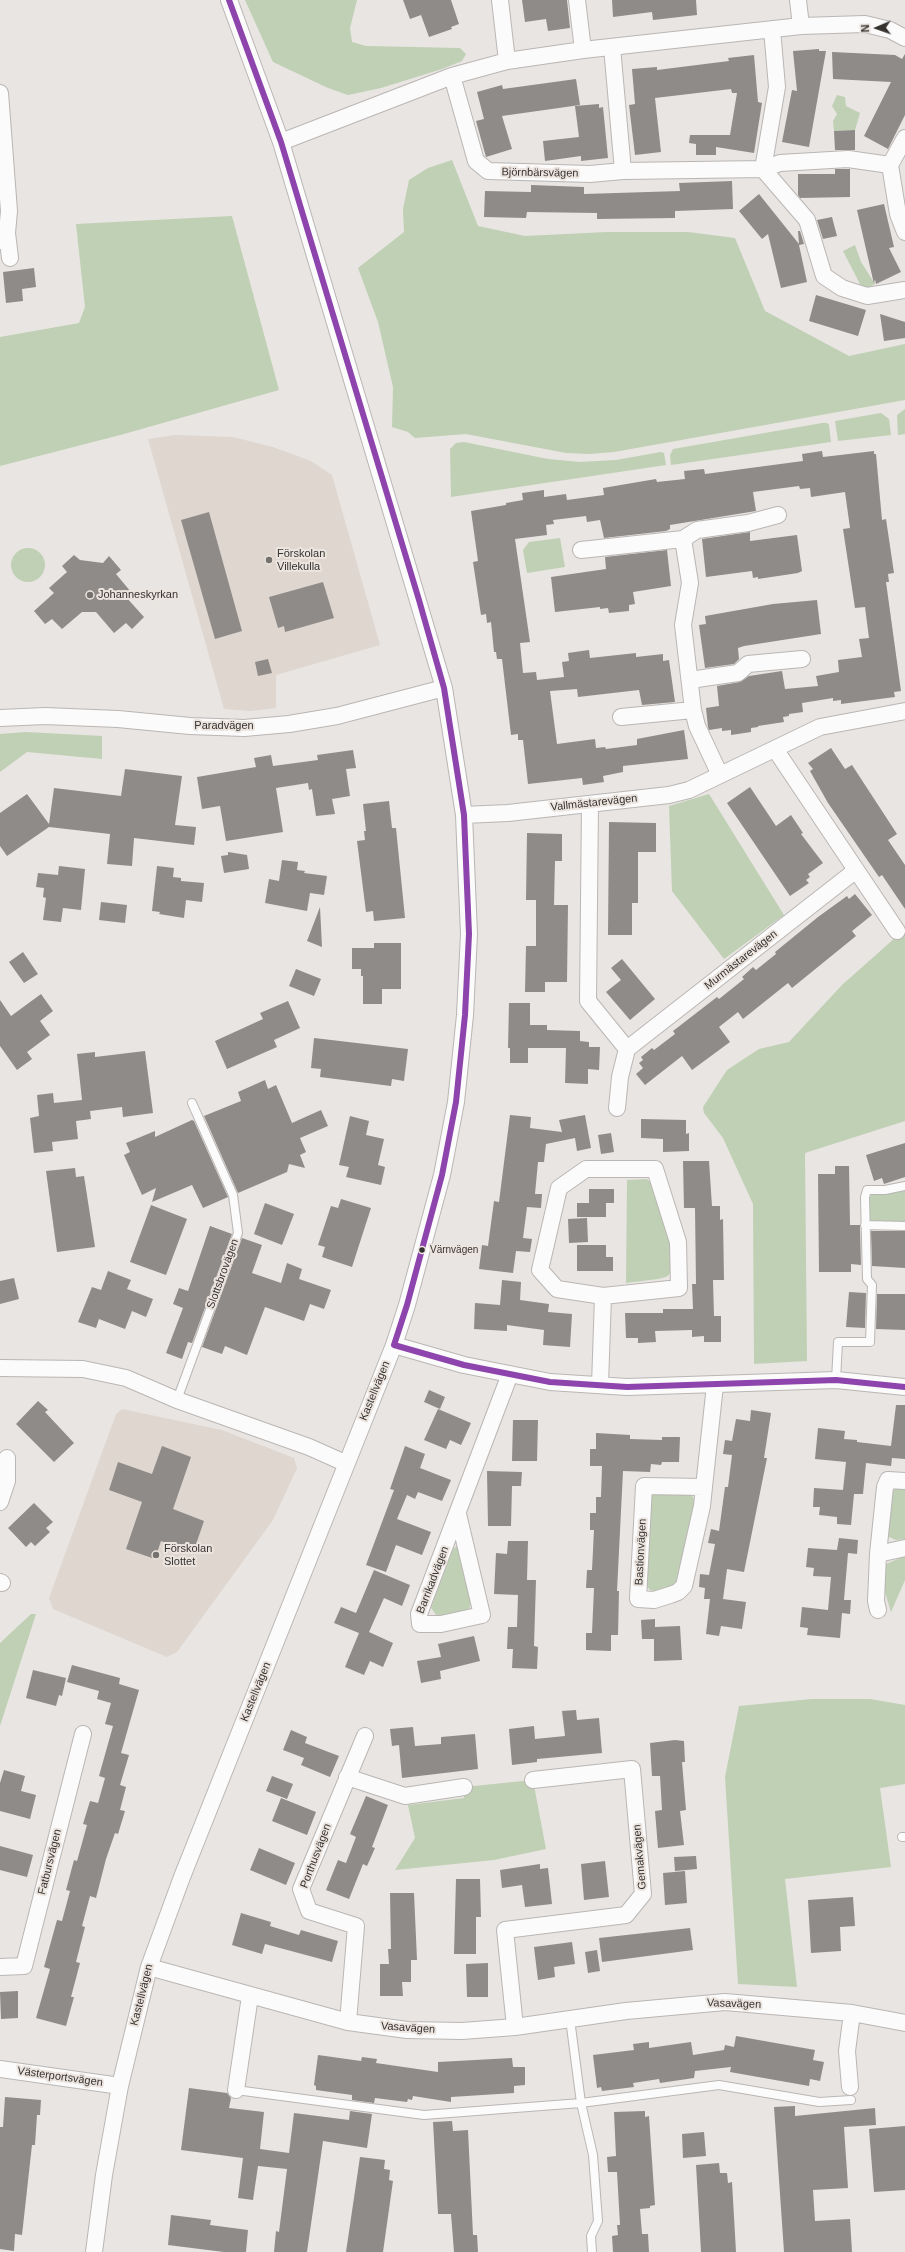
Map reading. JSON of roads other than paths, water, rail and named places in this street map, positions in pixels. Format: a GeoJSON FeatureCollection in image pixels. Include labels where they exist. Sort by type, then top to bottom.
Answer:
{"type":"FeatureCollection","features":[{"type":"Feature","properties":{"kind":"street","name":"Kastellvägen"},"geometry":{"type":"LineString","coordinates":[[94,2252],[104,2175],[120,2086],[149,1967],[182,1877],[345,1463],[394,1345],[407,1305],[442,1175],[456,1102],[465,1015],[469,934],[464,815],[444,688],[280,142],[228,0]]}},
{"type":"Feature","properties":{"kind":"street"},"geometry":{"type":"LineString","coordinates":[[500,0],[507,61]]}},
{"type":"Feature","properties":{"kind":"street"},"geometry":{"type":"LineString","coordinates":[[577,0],[583,50]]}},
{"type":"Feature","properties":{"kind":"street"},"geometry":{"type":"LineString","coordinates":[[798,0],[801,26]]}},
{"type":"Feature","properties":{"kind":"street"},"geometry":{"type":"LineString","coordinates":[[280,142],[452,76],[507,61],[583,50],[801,26],[865,24],[890,30],[905,38]]}},
{"type":"Feature","properties":{"kind":"street"},"geometry":{"type":"LineString","coordinates":[[772,29],[777,87],[763,169],[807,220],[824,276],[842,288],[868,296],[905,290]]}},
{"type":"Feature","properties":{"kind":"street"},"geometry":{"type":"LineString","coordinates":[[612,47],[623,171]]}},
{"type":"Feature","properties":{"kind":"street","name":"Björnbärsvägen"},"geometry":{"type":"LineString","coordinates":[[452,76],[476,161],[488,171],[590,174],[623,171],[763,169],[780,163],[848,159],[890,164]]}},
{"type":"Feature","properties":{"kind":"street"},"geometry":{"type":"LineString","coordinates":[[0,93],[9,212],[3,237],[10,258]]}},
{"type":"Feature","properties":{"kind":"street"},"geometry":{"type":"LineString","coordinates":[[905,138],[890,164],[898,214],[905,232]]}},
{"type":"Feature","properties":{"kind":"street"},"geometry":{"type":"LineString","coordinates":[[581,550],[683,539],[697,530],[748,523],[778,515]]}},
{"type":"Feature","properties":{"kind":"street"},"geometry":{"type":"LineString","coordinates":[[683,539],[690,583],[683,625],[693,710],[697,726],[720,775]]}},
{"type":"Feature","properties":{"kind":"street"},"geometry":{"type":"LineString","coordinates":[[690,680],[738,673],[748,664],[802,659]]}},
{"type":"Feature","properties":{"kind":"street","name":"Paradvägen"},"geometry":{"type":"LineString","coordinates":[[0,718],[45,716],[96,718],[190,726],[244,728],[289,724],[337,716],[444,688]]}},
{"type":"Feature","properties":{"kind":"street"},"geometry":{"type":"LineString","coordinates":[[621,717],[693,710]]}},
{"type":"Feature","properties":{"kind":"street","name":"Vallmästarevägen"},"geometry":{"type":"LineString","coordinates":[[464,815],[508,813],[669,795],[689,790],[820,727],[905,711]]}},
{"type":"Feature","properties":{"kind":"street"},"geometry":{"type":"LineString","coordinates":[[775,749],[855,871],[897,931]]}},
{"type":"Feature","properties":{"kind":"street"},"geometry":{"type":"LineString","coordinates":[[590,804],[588,1001],[627,1049],[620,1077],[617,1108]]}},
{"type":"Feature","properties":{"kind":"street","name":"Murmästarevägen"},"geometry":{"type":"LineString","coordinates":[[627,1049],[855,871]]}},
{"type":"Feature","properties":{"kind":"street"},"geometry":{"type":"LineString","coordinates":[[586,1169],[655,1170],[678,1242],[679,1288],[603,1296],[557,1289],[540,1270],[559,1188],[586,1169]]}},
{"type":"Feature","properties":{"kind":"street"},"geometry":{"type":"LineString","coordinates":[[600,1386],[603,1296]]}},
{"type":"Feature","properties":{"kind":"street"},"geometry":{"type":"LineString","coordinates":[[394,1345],[464,1365],[550,1382],[627,1387],[836,1380],[905,1387]]}},
{"type":"Feature","properties":{"kind":"street"},"geometry":{"type":"LineString","coordinates":[[0,1368],[83,1369],[126,1378],[178,1400],[309,1447],[345,1463]]}},
{"type":"Feature","properties":{"kind":"street","name":"Barrikadvägen"},"geometry":{"type":"LineString","coordinates":[[458,1514],[482,1615],[441,1624],[420,1624],[419,1614],[510,1374]]}},
{"type":"Feature","properties":{"kind":"street","name":"Bastionvägen"},"geometry":{"type":"LineString","coordinates":[[704,1487],[644,1486],[638,1600],[654,1600],[678,1592],[684,1586],[702,1506],[704,1487],[714,1385]]}},
{"type":"Feature","properties":{"kind":"street"},"geometry":{"type":"LineString","coordinates":[[0,1502],[7,1480],[7,1458]]}},
{"type":"Feature","properties":{"kind":"street"},"geometry":{"type":"LineString","coordinates":[[878,1610],[876,1601],[878,1554],[884,1487],[888,1480],[905,1481]]}},
{"type":"Feature","properties":{"kind":"street"},"geometry":{"type":"LineString","coordinates":[[878,1554],[905,1548]]}},
{"type":"Feature","properties":{"kind":"street","name":"Fatbursvägen"},"geometry":{"type":"LineString","coordinates":[[0,1967],[24,1966],[83,1734]]}},
{"type":"Feature","properties":{"kind":"street","name":"Porthusvägen"},"geometry":{"type":"LineString","coordinates":[[348,2022],[356,1926],[309,1911],[301,1889],[365,1736]]}},
{"type":"Feature","properties":{"kind":"street","name":"Gemakvägen"},"geometry":{"type":"LineString","coordinates":[[515,2027],[505,1930],[626,1915],[643,1894],[632,1770],[533,1780]]}},
{"type":"Feature","properties":{"kind":"street"},"geometry":{"type":"LineString","coordinates":[[347,1777],[405,1796],[464,1787]]}},
{"type":"Feature","properties":{"kind":"street","name":"Vasavägen"},"geometry":{"type":"LineString","coordinates":[[149,1967],[348,2022],[407,2030],[462,2031],[515,2027],[626,2011],[726,2002],[852,2013],[905,2023]]}},
{"type":"Feature","properties":{"kind":"street"},"geometry":{"type":"LineString","coordinates":[[236,2090],[250,1996]]}},
{"type":"Feature","properties":{"kind":"street"},"geometry":{"type":"LineString","coordinates":[[851,2093],[848,2051],[852,2013]]}},
{"type":"Feature","properties":{"kind":"street","name":"Västerportsvägen"},"geometry":{"type":"LineString","coordinates":[[0,2069],[120,2086]]}},
{"type":"Feature","properties":{"kind":"lane","name":"Slottsbrovägen"},"geometry":{"type":"LineString","coordinates":[[178,1400],[238,1233],[233,1195],[192,1103]]}},
{"type":"Feature","properties":{"kind":"lane"},"geometry":{"type":"LineString","coordinates":[[836,1380],[838,1342],[870,1342],[872,1285],[867,1279],[865,1197],[867,1190],[885,1190],[905,1186]]}},
{"type":"Feature","properties":{"kind":"lane"},"geometry":{"type":"LineString","coordinates":[[865,1226],[905,1226]]}},
{"type":"Feature","properties":{"kind":"lane"},"geometry":{"type":"LineString","coordinates":[[570,2019],[581,2103],[593,2155],[598,2221],[591,2236],[592,2252]]}},
{"type":"Feature","properties":{"kind":"lane"},"geometry":{"type":"LineString","coordinates":[[236,2090],[424,2115],[581,2103],[719,2085],[819,2102],[851,2093]]}},
{"type":"Feature","properties":{"kind":"place","name":"Förskolan Villekulla"},"geometry":{"type":"Point","coordinates":[269,560]}},
{"type":"Feature","properties":{"kind":"place","name":"Johanneskyrkan"},"geometry":{"type":"Point","coordinates":[90,595]}},
{"type":"Feature","properties":{"kind":"place","name":"Värnvägen"},"geometry":{"type":"Point","coordinates":[422,1250]}},
{"type":"Feature","properties":{"kind":"place","name":"Förskolan Slottet"},"geometry":{"type":"Point","coordinates":[156,1555]}}]}
